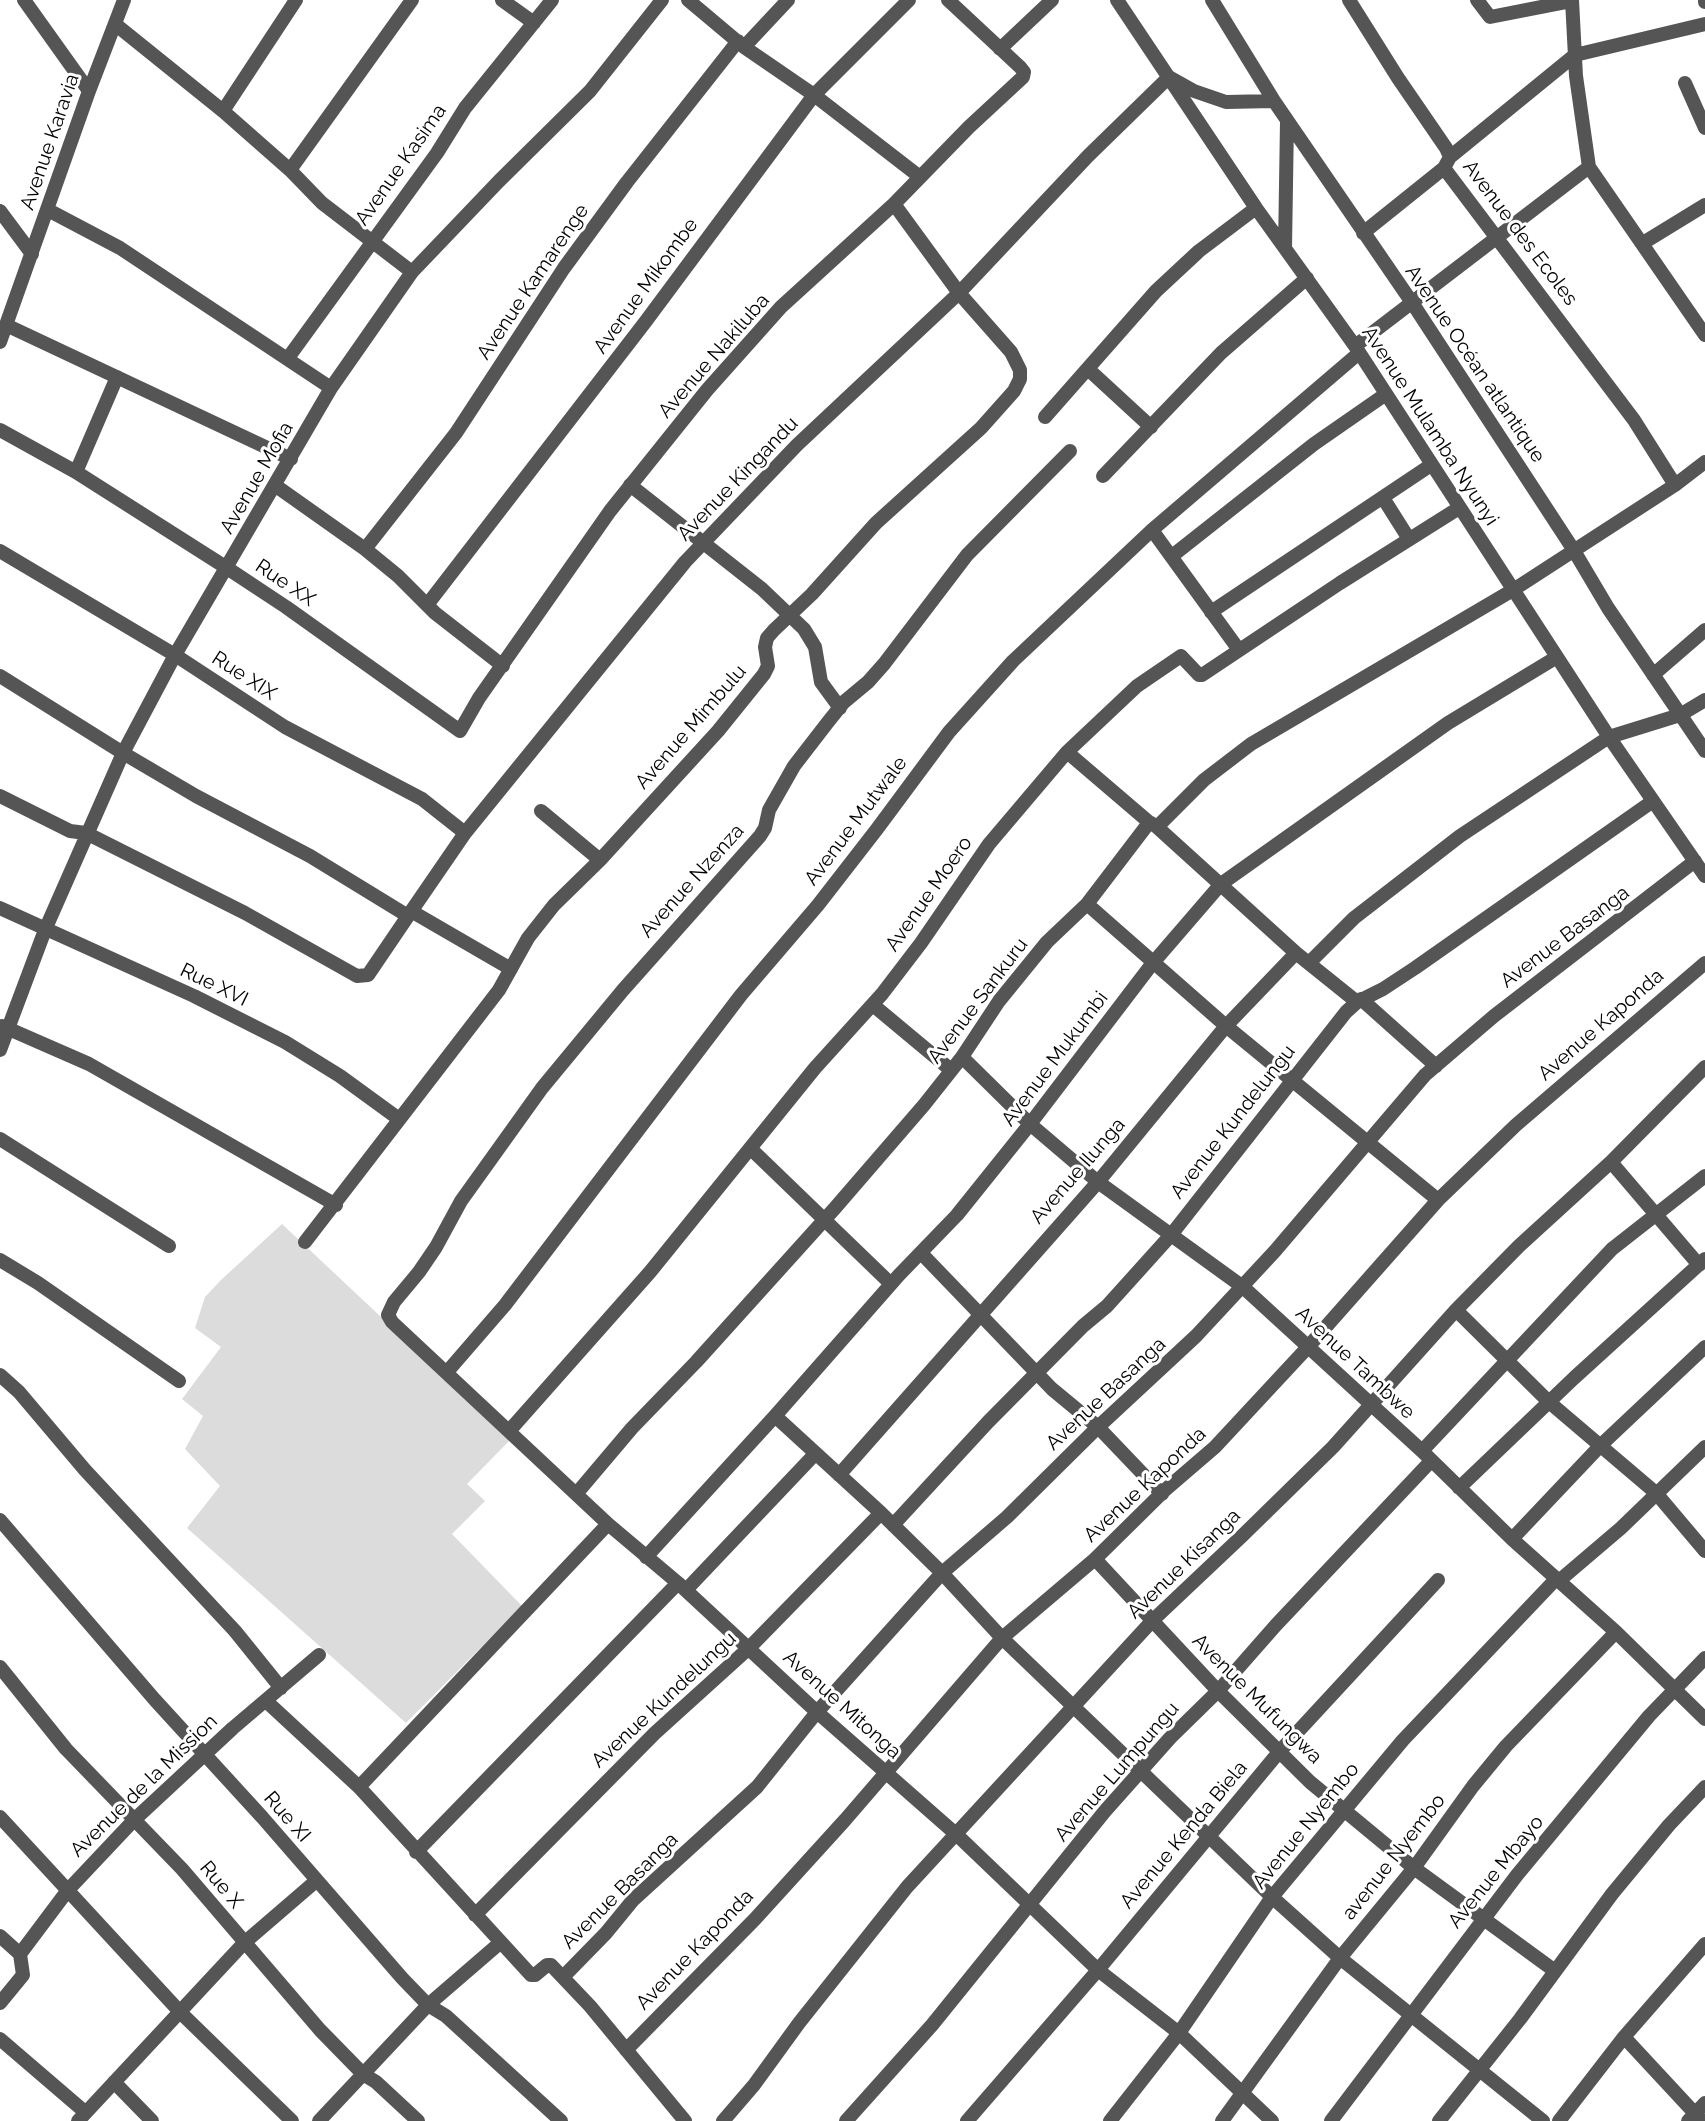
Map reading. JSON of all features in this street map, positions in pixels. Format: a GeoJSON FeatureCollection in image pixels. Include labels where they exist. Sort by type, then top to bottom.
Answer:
{"type":"FeatureCollection","features":[{"type":"Feature","properties":{"kind":"street"},"geometry":{"type":"LineString","coordinates":[[24,0],[89,91]]}},
{"type":"Feature","properties":{"kind":"street","name":"Avenue Karavia"},"geometry":{"type":"LineString","coordinates":[[0,342],[124,0]]}},
{"type":"Feature","properties":{"kind":"street"},"geometry":{"type":"LineString","coordinates":[[223,111],[296,0]]}},
{"type":"Feature","properties":{"kind":"street"},"geometry":{"type":"LineString","coordinates":[[290,170],[412,0]]}},
{"type":"Feature","properties":{"kind":"street"},"geometry":{"type":"LineString","coordinates":[[502,0],[534,23]]}},
{"type":"Feature","properties":{"kind":"street","name":"Avenue Kasima"},"geometry":{"type":"LineString","coordinates":[[288,358],[437,153],[465,108],[552,0]]}},
{"type":"Feature","properties":{"kind":"street","name":"Avenue Mofia"},"geometry":{"type":"LineString","coordinates":[[0,1050],[4,1026],[123,753],[175,655],[331,388],[412,272],[590,91],[662,0]]}},
{"type":"Feature","properties":{"kind":"street"},"geometry":{"type":"LineString","coordinates":[[688,0],[741,44],[814,95],[920,177]]}},
{"type":"Feature","properties":{"kind":"street","name":"Avenue Kamarenge"},"geometry":{"type":"LineString","coordinates":[[365,549],[456,433],[564,268],[627,182],[741,44],[788,0]]}},
{"type":"Feature","properties":{"kind":"street","name":"Avenue Mikombe"},"geometry":{"type":"LineString","coordinates":[[427,605],[646,321],[814,95],[909,0]]}},
{"type":"Feature","properties":{"kind":"street"},"geometry":{"type":"LineString","coordinates":[[948,0],[1000,49],[1052,0]]}},
{"type":"Feature","properties":{"kind":"street","name":"Avenue Mulamba Nyunyi"},"geometry":{"type":"LineString","coordinates":[[1117,0],[1256,208],[1357,349],[1609,737],[1705,876]]}},
{"type":"Feature","properties":{"kind":"street","name":"Avenue Océan atlantique"},"geometry":{"type":"LineString","coordinates":[[1212,0],[1287,121],[1413,304],[1608,608],[1705,751]]}},
{"type":"Feature","properties":{"kind":"street","name":"Avenue des Ecoles"},"geometry":{"type":"LineString","coordinates":[[1349,0],[1497,238],[1616,396],[1675,485]]}},
{"type":"Feature","properties":{"kind":"street"},"geometry":{"type":"LineString","coordinates":[[1477,0],[1490,17],[1572,1],[1575,55],[1589,167],[1705,335]]}},
{"type":"Feature","properties":{"kind":"street"},"geometry":{"type":"LineString","coordinates":[[115,24],[223,111],[322,203],[412,272]]}},
{"type":"Feature","properties":{"kind":"street"},"geometry":{"type":"LineString","coordinates":[[1363,233],[1575,55],[1705,24]]}},
{"type":"Feature","properties":{"kind":"street","name":"Avenue Nakiluba"},"geometry":{"type":"LineString","coordinates":[[459,730],[630,485],[707,390],[781,307],[894,204],[1023,77],[1024,72],[1000,49]]}},
{"type":"Feature","properties":{"kind":"street"},"geometry":{"type":"LineString","coordinates":[[1169,77],[1194,91],[1226,102],[1274,101]]}},
{"type":"Feature","properties":{"kind":"street","name":"Avenue Kingandu"},"geometry":{"type":"LineString","coordinates":[[86,833],[245,913],[357,976],[368,975],[465,833],[685,562],[797,445],[959,293],[1088,156],[1169,77]]}},
{"type":"Feature","properties":{"kind":"street"},"geometry":{"type":"LineString","coordinates":[[1685,83],[1705,128]]}},
{"type":"Feature","properties":{"kind":"street"},"geometry":{"type":"LineString","coordinates":[[1285,248],[1287,121]]}},
{"type":"Feature","properties":{"kind":"street","name":"Avenue Mutwale"},"geometry":{"type":"LineString","coordinates":[[447,1372],[505,1305],[741,995],[818,905],[949,732],[1013,661],[1152,530],[1357,349],[1589,167]]}},
{"type":"Feature","properties":{"kind":"street","name":"Avenue Mimbulu"},"geometry":{"type":"LineString","coordinates":[[305,1242],[474,1025],[499,990],[528,938],[554,905],[600,860],[718,731],[764,674],[768,666],[767,638],[876,523],[981,428],[1014,391],[1020,379],[1018,363],[959,293],[894,204]]}},
{"type":"Feature","properties":{"kind":"street"},"geometry":{"type":"LineString","coordinates":[[1643,243],[1705,205]]}},
{"type":"Feature","properties":{"kind":"street"},"geometry":{"type":"LineString","coordinates":[[1045,417],[1156,291],[1199,251],[1256,208]]}},
{"type":"Feature","properties":{"kind":"street"},"geometry":{"type":"LineString","coordinates":[[48,210],[120,248],[331,388]]}},
{"type":"Feature","properties":{"kind":"street"},"geometry":{"type":"LineString","coordinates":[[0,211],[32,254]]}},
{"type":"Feature","properties":{"kind":"street"},"geometry":{"type":"LineString","coordinates":[[1103,476],[1221,353],[1307,278]]}},
{"type":"Feature","properties":{"kind":"street"},"geometry":{"type":"LineString","coordinates":[[6,325],[291,459]]}},
{"type":"Feature","properties":{"kind":"street"},"geometry":{"type":"LineString","coordinates":[[1088,369],[1151,427]]}},
{"type":"Feature","properties":{"kind":"street"},"geometry":{"type":"LineString","coordinates":[[76,472],[117,377]]}},
{"type":"Feature","properties":{"kind":"street"},"geometry":{"type":"LineString","coordinates":[[1172,556],[1314,444],[1386,394]]}},
{"type":"Feature","properties":{"kind":"street","name":"Rue XX"},"geometry":{"type":"LineString","coordinates":[[0,430],[76,472],[227,568],[459,730]]}},
{"type":"Feature","properties":{"kind":"street","name":"Avenue Nzenza"},"geometry":{"type":"LineString","coordinates":[[388,1315],[394,1302],[436,1247],[461,1201],[542,1088],[631,981],[760,836],[769,810],[794,766],[840,708],[884,664],[967,555],[1070,451]]}},
{"type":"Feature","properties":{"kind":"street","name":"Avenue Sankuru"},"geometry":{"type":"LineString","coordinates":[[577,1493],[924,1105],[962,1057],[982,1023],[1047,942],[1087,904],[1154,825],[1204,780],[1251,744],[1513,590],[1675,485],[1705,462]]}},
{"type":"Feature","properties":{"kind":"street"},"geometry":{"type":"LineString","coordinates":[[1211,612],[1431,465]]}},
{"type":"Feature","properties":{"kind":"street"},"geometry":{"type":"LineString","coordinates":[[630,485],[790,615],[812,640],[821,682],[840,708]]}},
{"type":"Feature","properties":{"kind":"street"},"geometry":{"type":"LineString","coordinates":[[276,486],[365,549],[427,605],[503,666]]}},
{"type":"Feature","properties":{"kind":"street"},"geometry":{"type":"LineString","coordinates":[[1381,499],[1409,539]]}},
{"type":"Feature","properties":{"kind":"street","name":"Avenue Moero"},"geometry":{"type":"LineString","coordinates":[[510,1430],[650,1272],[815,1068],[873,1005],[921,943],[989,844],[1067,752],[1137,686],[1181,656],[1201,675],[1459,508]]}},
{"type":"Feature","properties":{"kind":"street"},"geometry":{"type":"LineString","coordinates":[[1152,530],[1239,650]]}},
{"type":"Feature","properties":{"kind":"street","name":"Rue XIX"},"geometry":{"type":"LineString","coordinates":[[0,551],[175,655],[285,727],[422,799],[465,833]]}},
{"type":"Feature","properties":{"kind":"street"},"geometry":{"type":"LineString","coordinates":[[1653,675],[1705,630]]}},
{"type":"Feature","properties":{"kind":"street","name":"Avenue Mukumbi"},"geometry":{"type":"LineString","coordinates":[[646,1557],[891,1284],[957,1215],[1152,964],[1221,884],[1448,723],[1557,657]]}},
{"type":"Feature","properties":{"kind":"street"},"geometry":{"type":"LineString","coordinates":[[0,676],[196,796],[511,969]]}},
{"type":"Feature","properties":{"kind":"street"},"geometry":{"type":"LineString","coordinates":[[1309,963],[1354,918],[1460,836],[1609,737],[1680,715],[1705,700]]}},
{"type":"Feature","properties":{"kind":"street"},"geometry":{"type":"LineString","coordinates":[[1067,752],[1154,825],[1296,953],[1359,1000],[1436,1066]]}},
{"type":"Feature","properties":{"kind":"street"},"geometry":{"type":"LineString","coordinates":[[0,796],[70,831],[86,833]]}},
{"type":"Feature","properties":{"kind":"street","name":"Avenue Kundelungu"},"geometry":{"type":"LineString","coordinates":[[893,1525],[988,1422],[1038,1375],[1083,1326],[1107,1306],[1171,1235],[1292,1078],[1359,1000],[1415,968],[1653,801]]}},
{"type":"Feature","properties":{"kind":"street"},"geometry":{"type":"LineString","coordinates":[[541,811],[600,860]]}},
{"type":"Feature","properties":{"kind":"street","name":"Avenue Basanga"},"geometry":{"type":"LineString","coordinates":[[563,1977],[633,1900],[757,1787],[817,1712],[942,1573],[1007,1517],[1243,1287],[1436,1066],[1539,980],[1695,861]]}},
{"type":"Feature","properties":{"kind":"street"},"geometry":{"type":"LineString","coordinates":[[1087,904],[1152,964],[1438,1200]]}},
{"type":"Feature","properties":{"kind":"street","name":"Rue XVI"},"geometry":{"type":"LineString","coordinates":[[0,908],[194,996],[285,1042],[340,1076],[399,1119]]}},
{"type":"Feature","properties":{"kind":"street","name":"Avenue Ilunga"},"geometry":{"type":"LineString","coordinates":[[839,1475],[1098,1182],[1226,1026],[1296,953]]}},
{"type":"Feature","properties":{"kind":"street","name":"Avenue Kaponda"},"geometry":{"type":"LineString","coordinates":[[626,2050],[755,1919],[1002,1638],[1095,1559],[1215,1447],[1438,1200],[1516,1125],[1705,963]]}},
{"type":"Feature","properties":{"kind":"street"},"geometry":{"type":"LineString","coordinates":[[873,1005],[951,1070]]}},
{"type":"Feature","properties":{"kind":"street"},"geometry":{"type":"LineString","coordinates":[[4,1026],[89,1064],[336,1205]]}},
{"type":"Feature","properties":{"kind":"street","name":"Avenue Tambwe"},"geometry":{"type":"LineString","coordinates":[[962,1057],[1030,1124],[1098,1182],[1243,1287],[1616,1632],[1705,1719]]}},
{"type":"Feature","properties":{"kind":"street","name":"Avenue Kisanga"},"geometry":{"type":"LineString","coordinates":[[723,2121],[907,1887],[1073,1705],[1153,1620],[1242,1536],[1371,1406],[1456,1310],[1519,1246],[1611,1162],[1705,1067]]}},
{"type":"Feature","properties":{"kind":"street"},"geometry":{"type":"LineString","coordinates":[[0,1139],[169,1246]]}},
{"type":"Feature","properties":{"kind":"street"},"geometry":{"type":"LineString","coordinates":[[750,1148],[891,1284]]}},
{"type":"Feature","properties":{"kind":"street"},"geometry":{"type":"LineString","coordinates":[[1459,1488],[1702,1262],[1611,1162]]}},
{"type":"Feature","properties":{"kind":"street","name":"Avenue Lumpungu"},"geometry":{"type":"LineString","coordinates":[[846,2121],[932,2025],[1105,1811],[1170,1738],[1218,1691],[1507,1361],[1612,1249],[1705,1176]]}},
{"type":"Feature","properties":{"kind":"street"},"geometry":{"type":"LineString","coordinates":[[921,1253],[1038,1375],[1098,1427],[1162,1494]]}},
{"type":"Feature","properties":{"kind":"street"},"geometry":{"type":"LineString","coordinates":[[0,1260],[179,1381]]}},
{"type":"Feature","properties":{"kind":"street"},"geometry":{"type":"LineString","coordinates":[[1456,1310],[1549,1402],[1656,1493],[1705,1551]]}},
{"type":"Feature","properties":{"kind":"street","name":"Avenue Mitonga"},"geometry":{"type":"LineString","coordinates":[[388,1315],[608,1524],[682,1586],[817,1712],[957,1835],[1098,1970],[1179,2033],[1272,2121]]}},
{"type":"Feature","properties":{"kind":"street"},"geometry":{"type":"LineString","coordinates":[[1512,1539],[1601,1445],[1705,1347]]}},
{"type":"Feature","properties":{"kind":"street"},"geometry":{"type":"LineString","coordinates":[[0,1375],[19,1392],[85,1470],[235,1631],[281,1688]]}},
{"type":"Feature","properties":{"kind":"street"},"geometry":{"type":"LineString","coordinates":[[775,1416],[881,1513],[1002,1638],[1272,1897],[1340,1958],[1543,2121]]}},
{"type":"Feature","properties":{"kind":"street","name":"Avenue Nyembo"},"geometry":{"type":"LineString","coordinates":[[1110,2121],[1179,2033],[1272,1897],[1403,1740],[1558,1579],[1621,1528],[1705,1447]]}},
{"type":"Feature","properties":{"kind":"street"},"geometry":{"type":"LineString","coordinates":[[416,1852],[815,1454]]}},
{"type":"Feature","properties":{"kind":"street","name":"Avenue Kundelungu"},"geometry":{"type":"LineString","coordinates":[[475,1915],[655,1733],[749,1648],[881,1513]]}},
{"type":"Feature","properties":{"kind":"street","name":"Rue XI"},"geometry":{"type":"LineString","coordinates":[[0,1520],[205,1756],[428,2005],[446,2016],[561,2121]]}},
{"type":"Feature","properties":{"kind":"street"},"geometry":{"type":"LineString","coordinates":[[359,1787],[608,1524]]}},
{"type":"Feature","properties":{"kind":"street","name":"Avenue Mufungwa"},"geometry":{"type":"LineString","coordinates":[[1095,1559],[1279,1752],[1414,1868],[1555,1971]]}},
{"type":"Feature","properties":{"kind":"street","name":"Avenue Kenda Biela"},"geometry":{"type":"LineString","coordinates":[[967,2121],[1098,1970],[1279,1752],[1438,1580]]}},
{"type":"Feature","properties":{"kind":"street","name":"avenue Nyembo"},"geometry":{"type":"LineString","coordinates":[[1222,2121],[1340,1958],[1414,1868],[1473,1786],[1506,1746],[1616,1632]]}},
{"type":"Feature","properties":{"kind":"street","name":"Avenue de la Mission"},"geometry":{"type":"LineString","coordinates":[[0,2003],[23,1975],[20,1954],[68,1890],[134,1820],[319,1655]]}},
{"type":"Feature","properties":{"kind":"street","name":"Avenue Mbayo"},"geometry":{"type":"LineString","coordinates":[[1331,2121],[1483,1918],[1649,1716],[1705,1658]]}},
{"type":"Feature","properties":{"kind":"street","name":"Rue X"},"geometry":{"type":"LineString","coordinates":[[0,1667],[66,1749],[182,1869],[320,2030],[363,2074],[418,2121]]}},
{"type":"Feature","properties":{"kind":"street"},"geometry":{"type":"LineString","coordinates":[[266,1701],[359,1787],[531,1975],[549,1964],[563,1977],[685,2121]]}},
{"type":"Feature","properties":{"kind":"street"},"geometry":{"type":"LineString","coordinates":[[1439,2121],[1612,1894],[1705,1787]]}},
{"type":"Feature","properties":{"kind":"street"},"geometry":{"type":"LineString","coordinates":[[0,1817],[181,2013],[292,2121]]}},
{"type":"Feature","properties":{"kind":"street"},"geometry":{"type":"LineString","coordinates":[[0,2039],[81,2117],[244,1943],[316,1881]]}},
{"type":"Feature","properties":{"kind":"street"},"geometry":{"type":"LineString","coordinates":[[0,1936],[20,1954]]}},
{"type":"Feature","properties":{"kind":"street"},"geometry":{"type":"LineString","coordinates":[[319,2121],[428,2005],[501,1942]]}},
{"type":"Feature","properties":{"kind":"street"},"geometry":{"type":"LineString","coordinates":[[1559,2121],[1624,2037],[1705,1944]]}},
{"type":"Feature","properties":{"kind":"street"},"geometry":{"type":"LineString","coordinates":[[1624,2037],[1697,2115]]}},
{"type":"Feature","properties":{"kind":"street"},"geometry":{"type":"LineString","coordinates":[[114,2082],[152,2121]]}},
{"type":"Feature","properties":{"kind":"shaded area"},"geometry":{"type":"Polygon","coordinates":[[[282,1224],[511,1439],[467,1484],[485,1501],[452,1534],[522,1606],[406,1723],[187,1528],[220,1486],[185,1449],[203,1416],[182,1399],[221,1347],[195,1328],[205,1297],[282,1224]]]}}]}
